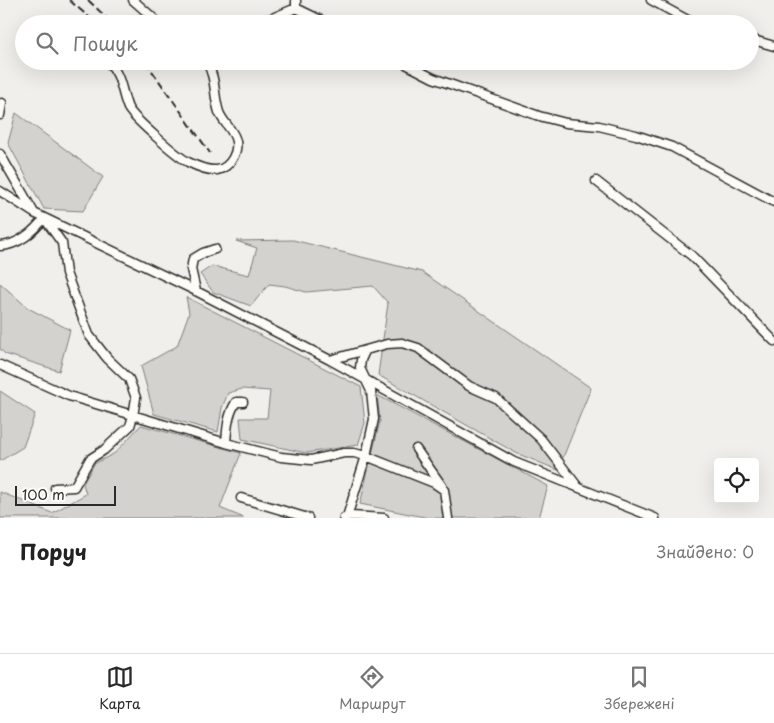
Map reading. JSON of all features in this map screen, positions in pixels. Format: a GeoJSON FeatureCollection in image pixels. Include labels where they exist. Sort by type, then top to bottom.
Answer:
{"type":"FeatureCollection","features":[{"type":"Feature","properties":{"kind":"lane"},"geometry":{"type":"LineString","coordinates":[[133,0],[150,15]]}},
{"type":"Feature","properties":{"kind":"lane"},"geometry":{"type":"LineString","coordinates":[[651,0],[678,15]]}},
{"type":"Feature","properties":{"kind":"lane"},"geometry":{"type":"LineString","coordinates":[[275,15],[296,4],[314,15]]}},
{"type":"Feature","properties":{"kind":"lane"},"geometry":{"type":"LineString","coordinates":[[759,42],[774,46]]}},
{"type":"Feature","properties":{"kind":"lane"},"geometry":{"type":"LineString","coordinates":[[116,70],[129,110],[136,118],[187,161],[202,168],[217,170],[230,164],[235,153],[236,139],[219,113],[211,70]]}},
{"type":"Feature","properties":{"kind":"lane"},"geometry":{"type":"LineString","coordinates":[[417,70],[433,78],[539,116],[566,123],[608,128],[672,147],[774,202]]}},
{"type":"Feature","properties":{"kind":"lane"},"geometry":{"type":"LineString","coordinates":[[0,115],[2,103]]}},
{"type":"Feature","properties":{"kind":"lane"},"geometry":{"type":"LineString","coordinates":[[0,154],[34,213]]}},
{"type":"Feature","properties":{"kind":"lane"},"geometry":{"type":"LineString","coordinates":[[596,181],[692,256],[774,341]]}},
{"type":"Feature","properties":{"kind":"lane"},"geometry":{"type":"LineString","coordinates":[[0,191],[34,213],[196,291],[330,360],[514,462],[654,518]]}},
{"type":"Feature","properties":{"kind":"lane"},"geometry":{"type":"LineString","coordinates":[[0,246],[10,245],[35,230],[44,218]]}},
{"type":"Feature","properties":{"kind":"lane"},"geometry":{"type":"LineString","coordinates":[[44,218],[62,243],[66,273],[88,335],[107,358],[129,379],[136,398],[134,416],[130,426],[104,450],[90,459],[74,487],[56,488]]}},
{"type":"Feature","properties":{"kind":"lane"},"geometry":{"type":"LineString","coordinates":[[196,291],[191,269],[193,258],[215,249]]}},
{"type":"Feature","properties":{"kind":"lane"},"geometry":{"type":"LineString","coordinates":[[330,360],[387,344],[402,344],[418,348],[469,386],[496,398],[540,439],[579,488]]}},
{"type":"Feature","properties":{"kind":"lane"},"geometry":{"type":"LineString","coordinates":[[365,351],[360,368],[371,391],[374,419],[366,456],[345,518],[371,516],[384,518]]}},
{"type":"Feature","properties":{"kind":"lane"},"geometry":{"type":"LineString","coordinates":[[0,365],[69,396],[226,443],[281,457],[311,460],[344,453],[354,453],[434,482],[444,490]]}},
{"type":"Feature","properties":{"kind":"lane"},"geometry":{"type":"LineString","coordinates":[[226,443],[230,412],[236,402],[243,402]]}},
{"type":"Feature","properties":{"kind":"lane"},"geometry":{"type":"LineString","coordinates":[[416,450],[444,490],[448,518]]}},
{"type":"Feature","properties":{"kind":"lane"},"geometry":{"type":"LineString","coordinates":[[241,498],[308,518]]}},
{"type":"Feature","properties":{"kind":"shaded area"},"geometry":{"type":"Polygon","coordinates":[[[16,113],[103,177],[83,211],[44,209],[8,143],[16,113]]]}},
{"type":"Feature","properties":{"kind":"shaded area"},"geometry":{"type":"Polygon","coordinates":[[[293,240],[422,272],[591,388],[558,470],[516,453],[378,375],[388,303],[373,286],[306,292],[269,284],[251,306],[213,292],[200,274],[212,266],[249,275],[257,248],[236,241],[293,240]]]}},
{"type":"Feature","properties":{"kind":"shaded area"},"geometry":{"type":"Polygon","coordinates":[[[0,283],[28,308],[70,330],[59,371],[5,354],[0,349],[0,283]]]}},
{"type":"Feature","properties":{"kind":"shaded area"},"geometry":{"type":"Polygon","coordinates":[[[186,297],[361,387],[365,423],[358,445],[306,453],[242,439],[240,418],[267,418],[270,391],[242,389],[228,393],[222,408],[218,432],[154,414],[141,366],[177,346],[189,313],[186,297]]]}},
{"type":"Feature","properties":{"kind":"shaded area"},"geometry":{"type":"Polygon","coordinates":[[[0,391],[35,414],[23,447],[0,461],[0,391]]]}},
{"type":"Feature","properties":{"kind":"shaded area"},"geometry":{"type":"Polygon","coordinates":[[[377,395],[548,486],[539,518],[429,518],[360,504],[380,421],[377,395]]]}},
{"type":"Feature","properties":{"kind":"shaded area"},"geometry":{"type":"Polygon","coordinates":[[[141,425],[241,453],[220,508],[244,518],[0,518],[0,492],[52,513],[86,494],[83,484],[94,464],[115,453],[141,425]]]}},
{"type":"Feature","properties":{"kind":"railway"},"geometry":{"type":"LineString","coordinates":[[69,0],[86,15]]}},
{"type":"Feature","properties":{"kind":"railway"},"geometry":{"type":"LineString","coordinates":[[88,0],[104,15]]}},
{"type":"Feature","properties":{"kind":"railway"},"geometry":{"type":"LineString","coordinates":[[151,70],[210,153]]}}]}
